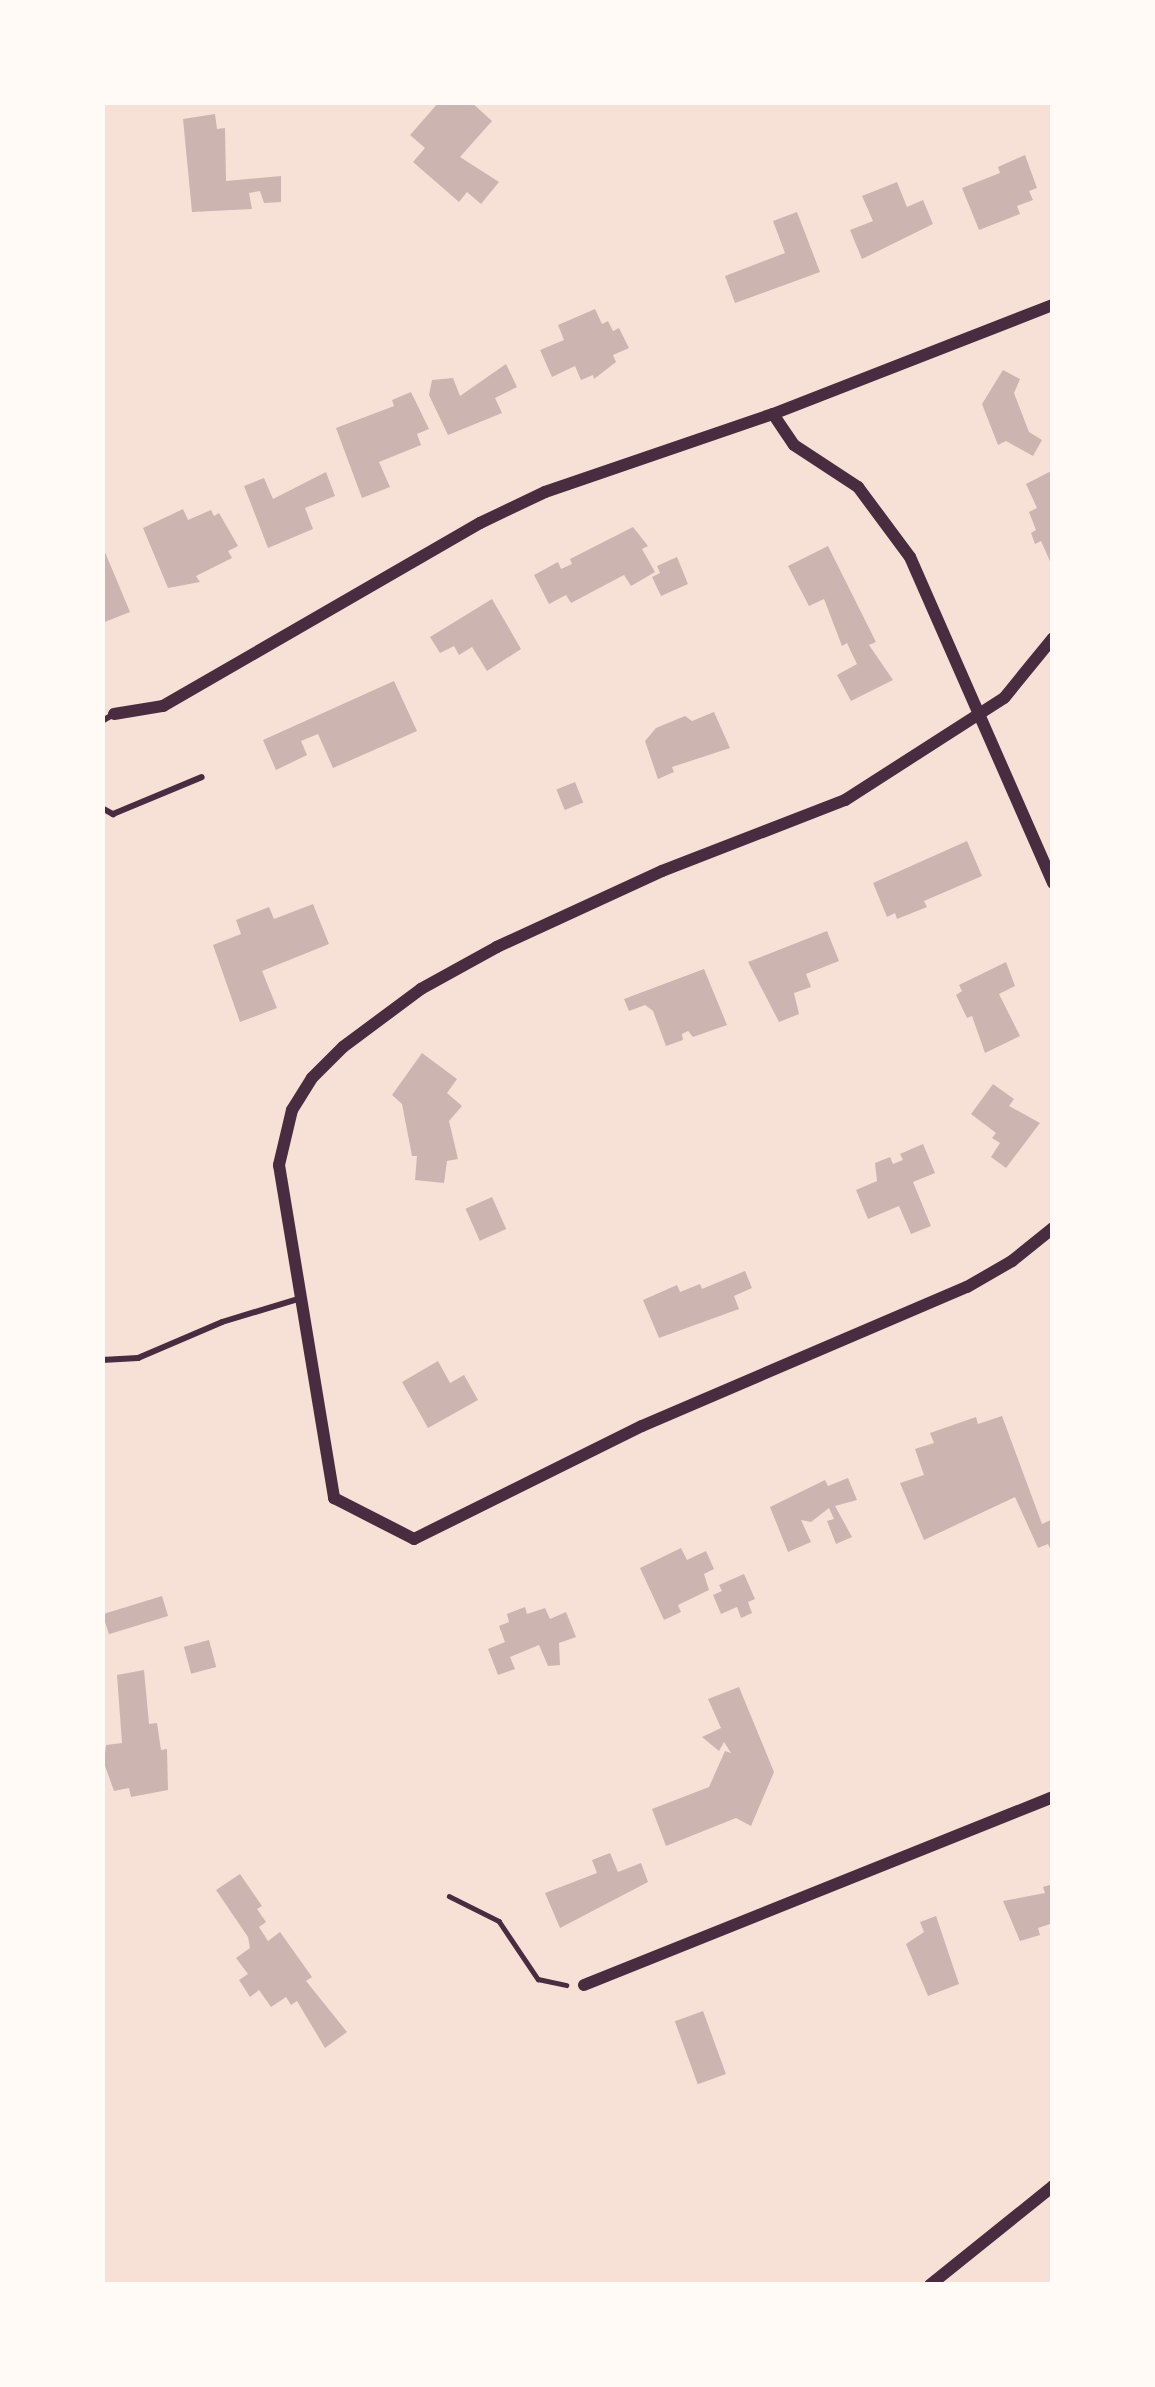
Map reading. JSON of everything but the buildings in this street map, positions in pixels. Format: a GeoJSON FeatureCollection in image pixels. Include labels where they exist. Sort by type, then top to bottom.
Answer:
{"type":"FeatureCollection","features":[{"type":"Feature","properties":{"kind":"street"},"geometry":{"type":"LineString","coordinates":[[108,717],[163,706],[529,500],[773,414],[1053,304]]}},
{"type":"Feature","properties":{"kind":"street"},"geometry":{"type":"LineString","coordinates":[[773,414],[794,445],[858,487],[910,557],[1053,883]]}},
{"type":"Feature","properties":{"kind":"street"},"geometry":{"type":"LineString","coordinates":[[1053,638],[1004,698],[845,800],[662,871],[497,947],[422,989],[343,1047],[312,1078],[282,1142],[280,1196],[334,1498],[414,1539],[642,1426],[967,1287],[1012,1261],[1053,1228]]}},
{"type":"Feature","properties":{"kind":"street"},"geometry":{"type":"LineString","coordinates":[[584,1985],[1053,1797]]}},
{"type":"Feature","properties":{"kind":"street"},"geometry":{"type":"LineString","coordinates":[[930,2285],[1053,2186]]}},
{"type":"Feature","properties":{"kind":"lane"},"geometry":{"type":"LineString","coordinates":[[102,808],[113,814],[202,777]]}},
{"type":"Feature","properties":{"kind":"lane"},"geometry":{"type":"LineString","coordinates":[[102,1360],[138,1358],[222,1322],[298,1299]]}},
{"type":"Feature","properties":{"kind":"path"},"geometry":{"type":"LineString","coordinates":[[449,1896],[499,1921],[538,1979],[550,1986],[584,1985]]}}]}
